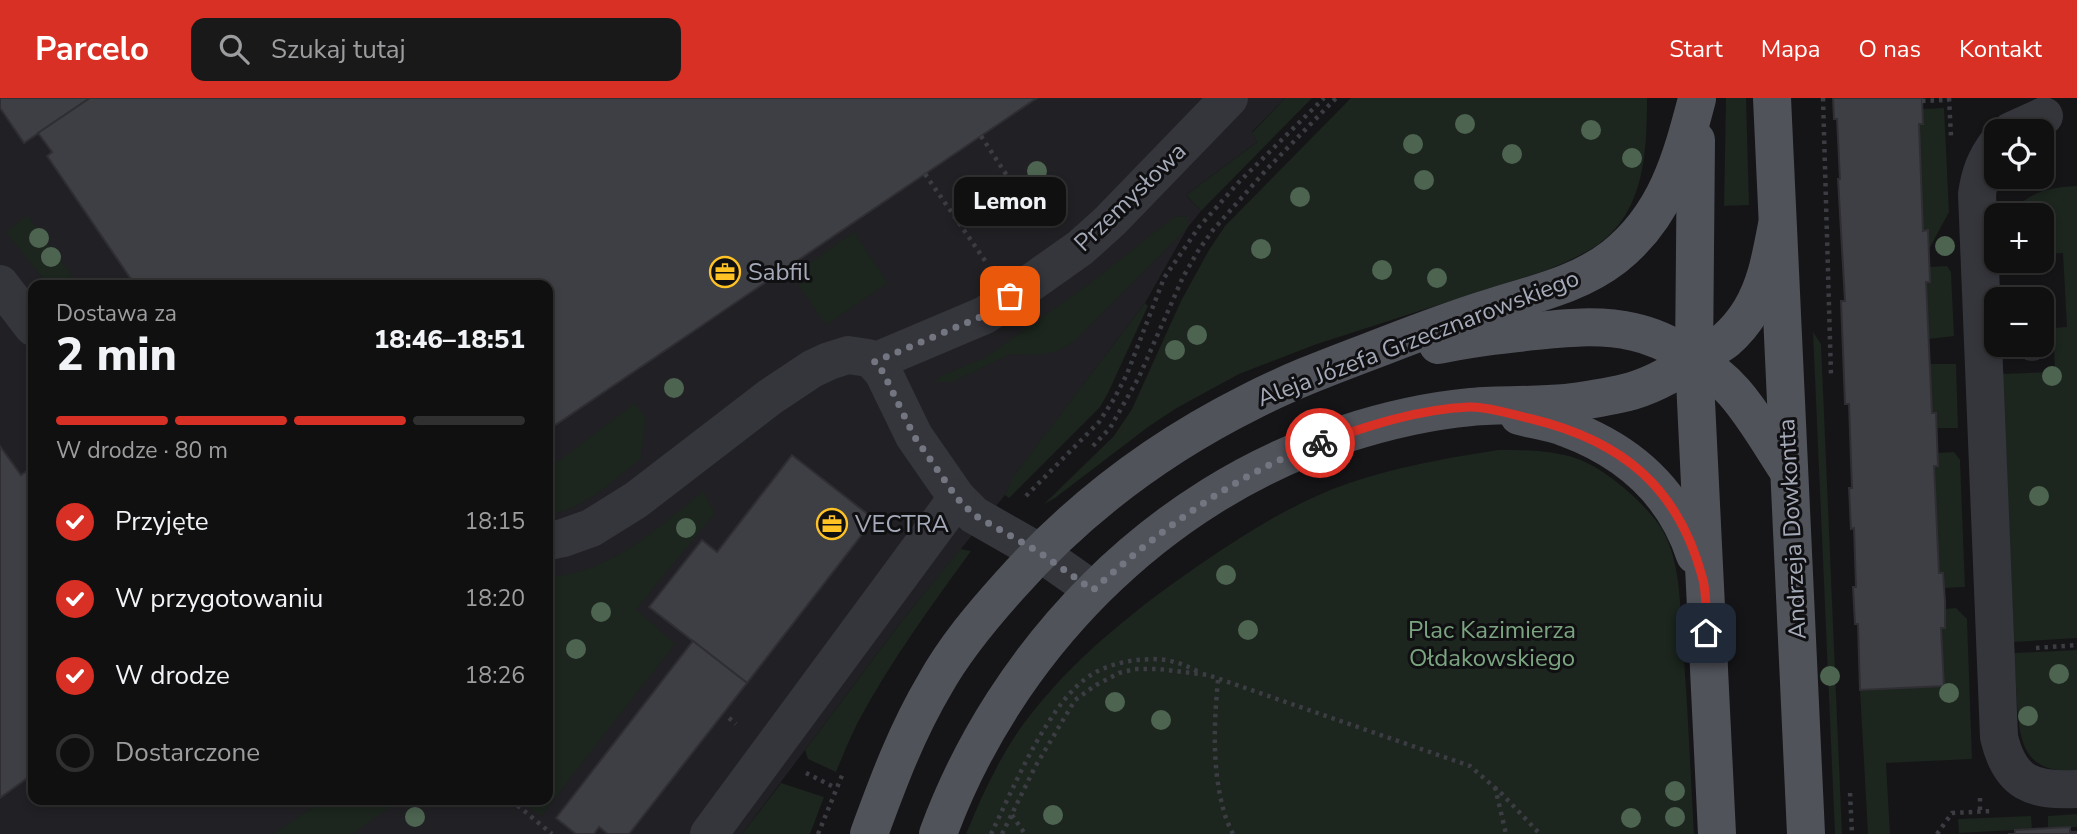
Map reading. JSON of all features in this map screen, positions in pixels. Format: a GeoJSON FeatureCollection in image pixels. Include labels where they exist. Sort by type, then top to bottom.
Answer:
{"type":"FeatureCollection","features":[{"type":"Feature","properties":{"kind":"main road","name":"Andrzeja Dowkontta"},"geometry":{"type":"LineString","coordinates":[[1772,98],[1806,834]]}},
{"type":"Feature","properties":{"kind":"main road"},"geometry":{"type":"LineString","coordinates":[[1697,99],[1694,360],[1717,834]]}},
{"type":"Feature","properties":{"kind":"main road","name":"Aleja Józefa Grzecznarowskiego"},"geometry":{"type":"LineString","coordinates":[[869,834],[906,738],[955,652],[1039,552],[1088,507],[1159,454],[1250,402],[1434,327],[1559,287],[1588,274],[1613,258],[1636,238],[1662,201],[1683,155],[1697,99]]}},
{"type":"Feature","properties":{"kind":"main road","name":"Andrzeja Dowkontta"},"geometry":{"type":"LineString","coordinates":[[1694,360],[1726,340],[1750,312],[1767,275],[1777,225]]}},
{"type":"Feature","properties":{"kind":"main road"},"geometry":{"type":"LineString","coordinates":[[1334,366],[1454,341],[1552,329],[1595,327],[1635,332],[1667,344],[1721,380],[1754,419],[1790,473]]}},
{"type":"Feature","properties":{"kind":"main road"},"geometry":{"type":"LineString","coordinates":[[938,834],[962,777],[986,733],[1040,650],[1093,590],[1132,555],[1190,511],[1268,465],[1367,428],[1432,412],[1472,406],[1563,403],[1596,399],[1634,390],[1661,379],[1694,360]]}},
{"type":"Feature","properties":{"kind":"main road"},"geometry":{"type":"LineString","coordinates":[[1472,406],[1563,427],[1599,442],[1631,463],[1653,482],[1674,509],[1690,539],[1704,582]]}},
{"type":"Feature","properties":{"kind":"street","name":"Przemysłowa"},"geometry":{"type":"LineString","coordinates":[[874,362],[985,315],[1080,248],[1110,221],[1229,98]]}},
{"type":"Feature","properties":{"kind":"street"},"geometry":{"type":"LineString","coordinates":[[1984,164],[1979,176],[1978,194],[1999,737],[2003,754],[2012,769],[2032,785],[2050,789],[2077,789]]}},
{"type":"Feature","properties":{"kind":"street"},"geometry":{"type":"LineString","coordinates":[[0,284],[28,320]]}},
{"type":"Feature","properties":{"kind":"street"},"geometry":{"type":"LineString","coordinates":[[553,540],[591,528],[636,500],[770,397],[812,369],[848,355],[868,358],[883,372],[914,436],[957,498],[974,515],[1039,552],[1093,590]]}},
{"type":"Feature","properties":{"kind":"street"},"geometry":{"type":"LineString","coordinates":[[709,834],[957,498]]}},
{"type":"Feature","properties":{"kind":"path"},"geometry":{"type":"LineString","coordinates":[[996,528],[1099,422],[1127,374],[1164,278],[1199,227],[1238,183],[1324,98]]}},
{"type":"Feature","properties":{"kind":"path"},"geometry":{"type":"LineString","coordinates":[[1092,448],[1110,428],[1139,377],[1182,277],[1198,251],[1266,169],[1336,98]]}},
{"type":"Feature","properties":{"kind":"path"},"geometry":{"type":"LineString","coordinates":[[1823,98],[1831,383]]}},
{"type":"Feature","properties":{"kind":"path"},"geometry":{"type":"LineString","coordinates":[[1922,101],[1949,100]]}},
{"type":"Feature","properties":{"kind":"path"},"geometry":{"type":"LineString","coordinates":[[981,136],[1063,260]]}},
{"type":"Feature","properties":{"kind":"path"},"geometry":{"type":"LineString","coordinates":[[925,174],[1010,296]]}},
{"type":"Feature","properties":{"kind":"path"},"geometry":{"type":"LineString","coordinates":[[991,834],[1033,747],[1061,705],[1076,688],[1090,675],[1108,666],[1125,661],[1153,659],[1173,661],[1218,680],[1457,760],[1470,766],[1495,787],[1540,834]]}},
{"type":"Feature","properties":{"kind":"path"},"geometry":{"type":"LineString","coordinates":[[1002,834],[1054,733],[1075,700],[1119,673],[1135,669],[1159,669],[1208,676]]}},
{"type":"Feature","properties":{"kind":"path"},"geometry":{"type":"LineString","coordinates":[[1218,680],[1214,715],[1217,775],[1223,809],[1233,834]]}},
{"type":"Feature","properties":{"kind":"path"},"geometry":{"type":"LineString","coordinates":[[1495,787],[1506,834]]}},
{"type":"Feature","properties":{"kind":"path"},"geometry":{"type":"LineString","coordinates":[[1850,792],[1853,834]]}},
{"type":"Feature","properties":{"kind":"path"},"geometry":{"type":"LineString","coordinates":[[517,805],[552,834]]}},
{"type":"Feature","properties":{"kind":"path"},"geometry":{"type":"LineString","coordinates":[[1937,834],[1952,813],[1980,811]]}},
{"type":"Feature","properties":{"kind":"path"},"geometry":{"type":"LineString","coordinates":[[1011,814],[1025,834]]}},
{"type":"Feature","properties":{"kind":"shaded area"},"geometry":{"type":"Polygon","coordinates":[[[0,98],[1285,98],[1252,132],[1257,142],[1186,195],[1201,211],[1188,227],[1145,303],[1013,478],[1005,495],[897,627],[742,834],[0,834],[0,98]]]}},
{"type":"Feature","properties":{"kind":"green space"},"geometry":{"type":"Polygon","coordinates":[[[1285,98],[1312,98],[1201,211],[1186,195],[1257,142],[1252,133],[1285,98]]]}},
{"type":"Feature","properties":{"kind":"green space"},"geometry":{"type":"Polygon","coordinates":[[[1351,98],[1647,98],[1644,159],[1634,199],[1612,232],[1596,246],[1566,262],[1317,344],[1239,374],[1148,427],[1044,504],[1114,436],[1132,409],[1181,301],[1225,226],[1351,98]]]}},
{"type":"Feature","properties":{"kind":"green space"},"geometry":{"type":"Polygon","coordinates":[[[1726,98],[1746,98],[1749,205],[1724,206],[1726,98]]]}},
{"type":"Feature","properties":{"kind":"green space"},"geometry":{"type":"Polygon","coordinates":[[[1944,108],[1949,212],[1929,249],[1928,231],[1923,231],[1919,124],[1923,124],[1922,109],[1944,108]]]}},
{"type":"Feature","properties":{"kind":"green space"},"geometry":{"type":"Polygon","coordinates":[[[2077,186],[2077,638],[2014,642],[2002,374],[2055,372],[2054,328],[2067,327],[2063,253],[2054,253],[2054,203],[2022,203],[2040,192],[2077,186]]]}},
{"type":"Feature","properties":{"kind":"green space"},"geometry":{"type":"Polygon","coordinates":[[[27,215],[75,280],[44,280],[6,232],[27,215]]]}},
{"type":"Feature","properties":{"kind":"green space"},"geometry":{"type":"Polygon","coordinates":[[[1174,217],[1188,218],[1188,227],[1075,341],[1058,351],[1038,355],[1011,354],[953,382],[935,382],[940,376],[984,358],[1090,283],[1174,217]]]}},
{"type":"Feature","properties":{"kind":"green space"},"geometry":{"type":"Polygon","coordinates":[[[854,232],[888,283],[826,325],[792,275],[854,232]]]}},
{"type":"Feature","properties":{"kind":"green space"},"geometry":{"type":"Polygon","coordinates":[[[1947,266],[1951,272],[1954,336],[1929,339],[1926,282],[1930,282],[1929,267],[1947,266]]]}},
{"type":"Feature","properties":{"kind":"green space"},"geometry":{"type":"Polygon","coordinates":[[[1145,303],[1148,306],[1100,407],[1009,498],[1005,495],[1012,478],[1145,303]]]}},
{"type":"Feature","properties":{"kind":"green space"},"geometry":{"type":"Polygon","coordinates":[[[1813,332],[1821,344],[1842,834],[1835,834],[1813,332]]]}},
{"type":"Feature","properties":{"kind":"green space"},"geometry":{"type":"Polygon","coordinates":[[[1930,364],[1956,364],[1958,428],[1937,428],[1936,414],[1932,413],[1930,364]]]}},
{"type":"Feature","properties":{"kind":"green space"},"geometry":{"type":"Polygon","coordinates":[[[635,403],[646,418],[641,459],[586,500],[553,514],[553,465],[635,403]]]}},
{"type":"Feature","properties":{"kind":"green space","name":"Plac Kazimierza Ołdakowskiego"},"geometry":{"type":"Polygon","coordinates":[[[1498,450],[1548,452],[1589,464],[1637,499],[1663,531],[1673,556],[1680,596],[1694,834],[966,834],[1006,751],[1041,701],[1084,656],[1132,614],[1182,577],[1266,522],[1328,491],[1391,471],[1498,450]]]}},
{"type":"Feature","properties":{"kind":"green space"},"geometry":{"type":"Polygon","coordinates":[[[1954,452],[1960,460],[1965,587],[1944,588],[1943,573],[1939,573],[1934,466],[1938,466],[1938,453],[1954,452]]]}},
{"type":"Feature","properties":{"kind":"green space"},"geometry":{"type":"Polygon","coordinates":[[[703,491],[715,513],[636,609],[675,644],[553,801],[553,577],[585,570],[606,561],[650,534],[703,491]]]}},
{"type":"Feature","properties":{"kind":"green space"},"geometry":{"type":"Polygon","coordinates":[[[960,549],[971,551],[884,678],[858,722],[836,772],[808,759],[805,750],[897,627],[960,549]]]}},
{"type":"Feature","properties":{"kind":"green space"},"geometry":{"type":"Polygon","coordinates":[[[1956,608],[1967,619],[1972,759],[1886,763],[1890,834],[1868,834],[1860,690],[1944,686],[1941,628],[1945,627],[1945,609],[1956,608]]]}},
{"type":"Feature","properties":{"kind":"green space"},"geometry":{"type":"Polygon","coordinates":[[[2077,650],[2077,771],[2060,770],[2036,762],[2024,745],[2018,719],[2014,653],[2077,650]]]}},
{"type":"Feature","properties":{"kind":"green space"},"geometry":{"type":"Polygon","coordinates":[[[781,783],[824,797],[810,834],[742,834],[781,783]]]}},
{"type":"Feature","properties":{"kind":"green space"},"geometry":{"type":"Polygon","coordinates":[[[316,805],[393,805],[353,834],[273,834],[316,805]]]}},
{"type":"Feature","properties":{"kind":"green space"},"geometry":{"type":"Polygon","coordinates":[[[527,805],[550,805],[541,816],[527,805]]]}},
{"type":"Feature","properties":{"kind":"green space"},"geometry":{"type":"Polygon","coordinates":[[[2077,814],[2077,827],[2048,828],[2048,816],[2077,814]]]}},
{"type":"Feature","properties":{"kind":"green space"},"geometry":{"type":"Polygon","coordinates":[[[2031,816],[2032,829],[1959,833],[1958,819],[2031,816]]]}},
{"type":"Feature","properties":{"kind":"building"},"geometry":{"type":"Polygon","coordinates":[[[0,98],[90,98],[24,143],[0,108],[0,98]]]}},
{"type":"Feature","properties":{"kind":"building"},"geometry":{"type":"Polygon","coordinates":[[[90,98],[1037,98],[553,427],[553,280],[132,280],[47,156],[52,152],[38,133],[90,98]]]}},
{"type":"Feature","properties":{"kind":"building"},"geometry":{"type":"Polygon","coordinates":[[[1833,98],[1922,98],[1923,124],[1919,124],[1923,231],[1928,230],[1930,282],[1926,282],[1932,413],[1936,413],[1938,466],[1934,466],[1939,573],[1943,573],[1945,601],[1945,628],[1941,628],[1944,686],[1860,690],[1858,624],[1855,624],[1853,587],[1856,587],[1854,528],[1851,529],[1849,488],[1852,488],[1849,404],[1845,404],[1841,301],[1845,301],[1840,179],[1837,119],[1834,119],[1833,98]]]}},
{"type":"Feature","properties":{"kind":"building"},"geometry":{"type":"Polygon","coordinates":[[[2024,357],[2040,357],[2032,360],[2024,357]]]}},
{"type":"Feature","properties":{"kind":"building"},"geometry":{"type":"Polygon","coordinates":[[[0,446],[21,475],[28,470],[28,778],[0,798],[0,446]]]}},
{"type":"Feature","properties":{"kind":"building"},"geometry":{"type":"Polygon","coordinates":[[[792,455],[874,519],[747,683],[649,607],[702,540],[717,552],[792,455]]]}},
{"type":"Feature","properties":{"kind":"building"},"geometry":{"type":"Polygon","coordinates":[[[693,641],[747,683],[629,834],[608,834],[599,827],[594,834],[576,834],[556,818],[693,641]]]}},
{"type":"Feature","properties":{"kind":"building"},"geometry":{"type":"Polygon","coordinates":[[[2070,827],[2070,832],[2077,832],[2077,834],[2015,834],[2015,830],[2070,827]]]}},
{"type":"Feature","properties":{"kind":"way so far"},"geometry":{"type":"LineString","coordinates":[[1010,296],[985,315],[874,362],[883,372],[914,436],[957,498],[974,515],[1039,552],[1093,590],[1124,562],[1190,511],[1268,465],[1320,443]]}},
{"type":"Feature","properties":{"kind":"place","name":"Sabfil"},"geometry":{"type":"Point","coordinates":[725,272]}},
{"type":"Feature","properties":{"kind":"place","name":"Lemon"},"geometry":{"type":"Point","coordinates":[1010,296]}},
{"type":"Feature","properties":{"kind":"place","name":"VECTRA"},"geometry":{"type":"Point","coordinates":[832,524]}},
{"type":"Feature","properties":{"kind":"route"},"geometry":{"type":"LineString","coordinates":[[1320,443],[1391,421],[1472,406],[1563,427],[1599,442],[1631,463],[1653,482],[1674,509],[1690,539],[1704,582],[1706,633]]}}]}
